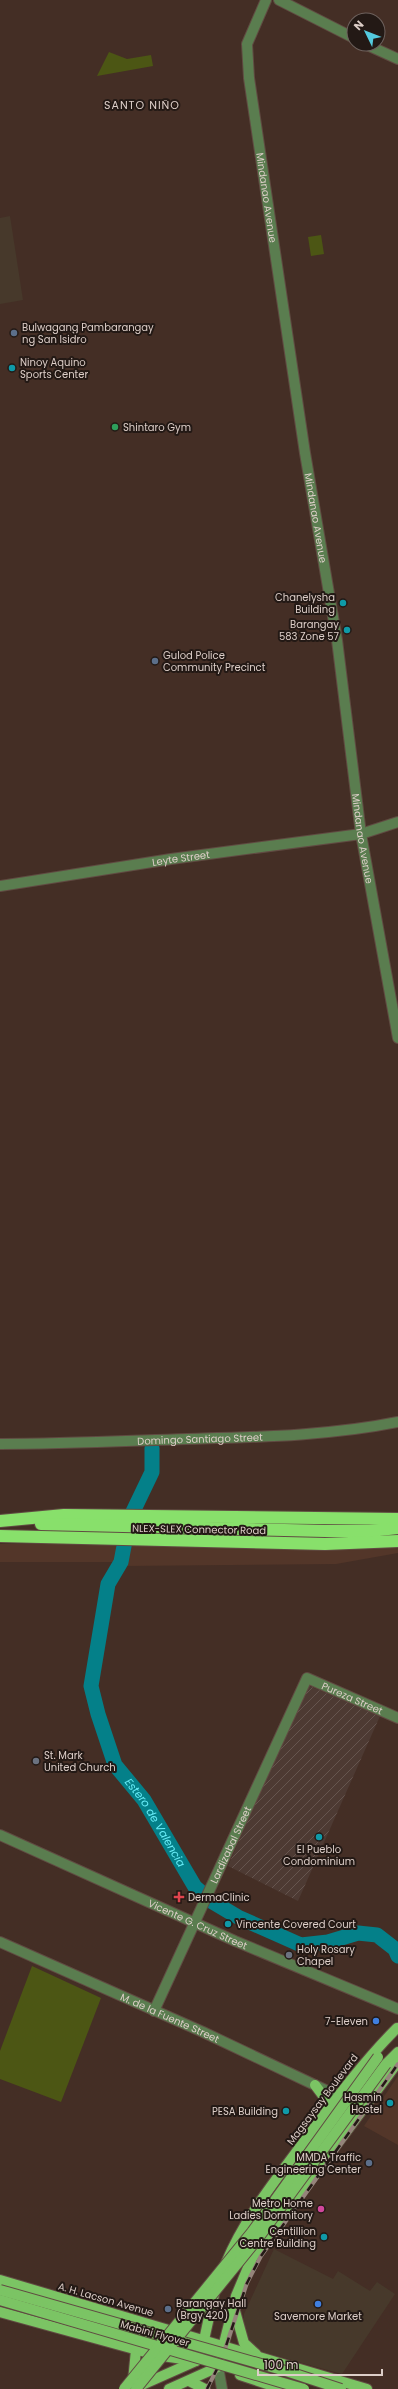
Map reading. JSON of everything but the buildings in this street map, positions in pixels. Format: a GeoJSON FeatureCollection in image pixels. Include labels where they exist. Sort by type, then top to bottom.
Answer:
{"type":"FeatureCollection","features":[{"type":"Feature","properties":{"kind":"highway"},"geometry":{"type":"LineString","coordinates":[[0,1522],[64,1515],[398,1519]]}},
{"type":"Feature","properties":{"kind":"highway","name":"NLEX-SLEX Connector Road"},"geometry":{"type":"LineString","coordinates":[[0,1522],[325,1531],[370,1531],[398,1528]]}},
{"type":"Feature","properties":{"kind":"highway","name":"NLEX-SLEX Connector Road"},"geometry":{"type":"LineString","coordinates":[[0,1536],[325,1544],[398,1542]]}},
{"type":"Feature","properties":{"kind":"main road","name":"Magsaysay Boulevard"},"geometry":{"type":"LineString","coordinates":[[124,2389],[252,2232],[398,2027]]}},
{"type":"Feature","properties":{"kind":"main road","name":"Magsaysay Boulevard"},"geometry":{"type":"LineString","coordinates":[[196,2361],[204,2340],[216,2287],[229,2254],[253,2212],[370,2054],[398,2027]]}},
{"type":"Feature","properties":{"kind":"main road"},"geometry":{"type":"LineString","coordinates":[[134,2389],[259,2237],[386,2064],[398,2052]]}},
{"type":"Feature","properties":{"kind":"main road"},"geometry":{"type":"LineString","coordinates":[[169,2389],[218,2367],[225,2347],[234,2307],[248,2266],[398,2062]]}},
{"type":"Feature","properties":{"kind":"main road"},"geometry":{"type":"LineString","coordinates":[[315,2085],[324,2097],[327,2111]]}},
{"type":"Feature","properties":{"kind":"main road"},"geometry":{"type":"LineString","coordinates":[[253,2212],[252,2220],[256,2228],[264,2232],[274,2229]]}},
{"type":"Feature","properties":{"kind":"main road","name":"A. H. Lacson Avenue"},"geometry":{"type":"LineString","coordinates":[[0,2280],[367,2389]]}},
{"type":"Feature","properties":{"kind":"main road"},"geometry":{"type":"LineString","coordinates":[[14,2284],[2,2313],[136,2350],[196,2361],[282,2389]]}},
{"type":"Feature","properties":{"kind":"main road","name":"Mabini Flyover"},"geometry":{"type":"LineString","coordinates":[[0,2290],[289,2372],[341,2389]]}},
{"type":"Feature","properties":{"kind":"main road","name":"Mabini Flyover"},"geometry":{"type":"LineString","coordinates":[[0,2300],[304,2389]]}},
{"type":"Feature","properties":{"kind":"main road"},"geometry":{"type":"LineString","coordinates":[[234,2307],[244,2343],[259,2356]]}},
{"type":"Feature","properties":{"kind":"main road"},"geometry":{"type":"LineString","coordinates":[[86,2336],[96,2308]]}},
{"type":"Feature","properties":{"kind":"main road"},"geometry":{"type":"LineString","coordinates":[[185,2335],[208,2322]]}},
{"type":"Feature","properties":{"kind":"main road"},"geometry":{"type":"LineString","coordinates":[[134,2389],[136,2350]]}},
{"type":"Feature","properties":{"kind":"main road"},"geometry":{"type":"LineString","coordinates":[[134,2389],[196,2361]]}},
{"type":"Feature","properties":{"kind":"main road"},"geometry":{"type":"LineString","coordinates":[[188,2381],[205,2389]]}},
{"type":"Feature","properties":{"kind":"main road"},"geometry":{"type":"LineString","coordinates":[[256,2389],[270,2385]]}},
{"type":"Feature","properties":{"kind":"street","name":"Mindanao Avenue"},"geometry":{"type":"LineString","coordinates":[[266,0],[247,44],[249,78],[305,454],[337,640],[361,834],[398,1038]]}},
{"type":"Feature","properties":{"kind":"street"},"geometry":{"type":"LineString","coordinates":[[279,0],[346,34]]}},
{"type":"Feature","properties":{"kind":"street"},"geometry":{"type":"LineString","coordinates":[[383,52],[398,59]]}},
{"type":"Feature","properties":{"kind":"street","name":"Leyte Street"},"geometry":{"type":"LineString","coordinates":[[0,886],[170,859],[361,834],[398,822]]}},
{"type":"Feature","properties":{"kind":"street","name":"Domingo Santiago Street"},"geometry":{"type":"LineString","coordinates":[[0,1444],[259,1438],[371,1428],[398,1422]]}},
{"type":"Feature","properties":{"kind":"street","name":"Pureza Street"},"geometry":{"type":"LineString","coordinates":[[307,1678],[398,1718]]}},
{"type":"Feature","properties":{"kind":"street","name":"Lardizabal Street"},"geometry":{"type":"LineString","coordinates":[[154,2011],[307,1678]]}},
{"type":"Feature","properties":{"kind":"street","name":"Vicente G. Cruz Street"},"geometry":{"type":"LineString","coordinates":[[0,1835],[195,1923],[398,2009]]}},
{"type":"Feature","properties":{"kind":"street","name":"M. de la Fuente Street"},"geometry":{"type":"LineString","coordinates":[[0,1942],[338,2096]]}},
{"type":"Feature","properties":{"kind":"street"},"geometry":{"type":"LineString","coordinates":[[204,2340],[218,2367],[222,2389]]}},
{"type":"Feature","properties":{"kind":"shaded area"},"geometry":{"type":"Polygon","coordinates":[[[10,216],[23,300],[0,304],[0,218],[10,216]]]}},
{"type":"Feature","properties":{"kind":"shaded area"},"geometry":{"type":"Polygon","coordinates":[[[398,1523],[398,1553],[336,1564],[121,1566],[127,1540],[335,1538],[398,1523]]]}},
{"type":"Feature","properties":{"kind":"shaded area"},"geometry":{"type":"Polygon","coordinates":[[[0,1544],[117,1544],[116,1562],[0,1562],[0,1544]]]}},
{"type":"Feature","properties":{"kind":"shaded area"},"geometry":{"type":"Polygon","coordinates":[[[307,1685],[380,1716],[298,1901],[228,1866],[307,1685]]]}},
{"type":"Feature","properties":{"kind":"shaded area","name":"Hasmin Hostel"},"geometry":{"type":"Polygon","coordinates":[[[398,2076],[398,2145],[364,2126],[398,2076]]]}},
{"type":"Feature","properties":{"kind":"shaded area","name":"Savemore Market"},"geometry":{"type":"Polygon","coordinates":[[[274,2249],[333,2279],[338,2271],[370,2291],[377,2282],[395,2294],[342,2374],[251,2349],[243,2333],[244,2314],[274,2249]]]}},
{"type":"Feature","properties":{"kind":"green space"},"geometry":{"type":"Polygon","coordinates":[[[109,52],[127,59],[151,55],[153,66],[97,76],[109,52]]]}},
{"type":"Feature","properties":{"kind":"green space"},"geometry":{"type":"Polygon","coordinates":[[[321,235],[324,254],[311,256],[308,237],[321,235]]]}},
{"type":"Feature","properties":{"kind":"green space"},"geometry":{"type":"Polygon","coordinates":[[[32,1966],[101,1998],[61,2102],[0,2079],[0,2051],[32,1966]]]}},
{"type":"Feature","properties":{"kind":"waterway","name":"Estero de Valencia"},"geometry":{"type":"LineString","coordinates":[[152,1448],[152,1472],[129,1520],[121,1562],[108,1584],[91,1686],[98,1714],[115,1765],[144,1800],[195,1887],[211,1901],[238,1917],[301,1945],[328,1942],[358,1933],[377,1935],[395,1949],[398,1956]]}},
{"type":"Feature","properties":{"kind":"railway"},"geometry":{"type":"LineString","coordinates":[[207,2389],[221,2361],[247,2283],[261,2256],[398,2064]]}},
{"type":"Feature","properties":{"kind":"place","name":"Bulwagang Pambarangay ng San Isidro"},"geometry":{"type":"Point","coordinates":[14,333]}},
{"type":"Feature","properties":{"kind":"place","name":"Ninoy Aquino Sports Center"},"geometry":{"type":"Point","coordinates":[12,368]}},
{"type":"Feature","properties":{"kind":"place","name":"Shintaro Gym"},"geometry":{"type":"Point","coordinates":[115,427]}},
{"type":"Feature","properties":{"kind":"place","name":"Chanelysha Building"},"geometry":{"type":"Point","coordinates":[343,603]}},
{"type":"Feature","properties":{"kind":"place","name":"Barangay 583 Zone 57"},"geometry":{"type":"Point","coordinates":[347,630]}},
{"type":"Feature","properties":{"kind":"place","name":"Gulod Police Community Precinct"},"geometry":{"type":"Point","coordinates":[155,661]}},
{"type":"Feature","properties":{"kind":"place","name":"St. Mark United Church"},"geometry":{"type":"Point","coordinates":[36,1761]}},
{"type":"Feature","properties":{"kind":"place","name":"El Pueblo Condominium"},"geometry":{"type":"Point","coordinates":[319,1837]}},
{"type":"Feature","properties":{"kind":"place","name":"DermaClinic"},"geometry":{"type":"Point","coordinates":[179,1897]}},
{"type":"Feature","properties":{"kind":"place","name":"Vincente Covered Court"},"geometry":{"type":"Point","coordinates":[228,1924]}},
{"type":"Feature","properties":{"kind":"place","name":"Holy Rosary Chapel"},"geometry":{"type":"Point","coordinates":[289,1955]}},
{"type":"Feature","properties":{"kind":"place","name":"7-Eleven"},"geometry":{"type":"Point","coordinates":[376,2021]}},
{"type":"Feature","properties":{"kind":"place","name":"Hasmin Hostel"},"geometry":{"type":"Point","coordinates":[390,2103]}},
{"type":"Feature","properties":{"kind":"place","name":"PESA Building"},"geometry":{"type":"Point","coordinates":[286,2111]}},
{"type":"Feature","properties":{"kind":"place","name":"MMDA Traffic Engineering Center"},"geometry":{"type":"Point","coordinates":[369,2163]}},
{"type":"Feature","properties":{"kind":"place","name":"Metro Home Ladies Dormitory"},"geometry":{"type":"Point","coordinates":[321,2209]}},
{"type":"Feature","properties":{"kind":"place","name":"Centillion Centre Building"},"geometry":{"type":"Point","coordinates":[324,2237]}},
{"type":"Feature","properties":{"kind":"place","name":"Savemore Market"},"geometry":{"type":"Point","coordinates":[318,2304]}},
{"type":"Feature","properties":{"kind":"place","name":"Barangay Hall (Brgy 420)"},"geometry":{"type":"Point","coordinates":[168,2309]}},
{"type":"Feature","properties":{"kind":"district","name":"SANTO NIÑO"},"geometry":{"type":"Point","coordinates":[142,105]}}]}
